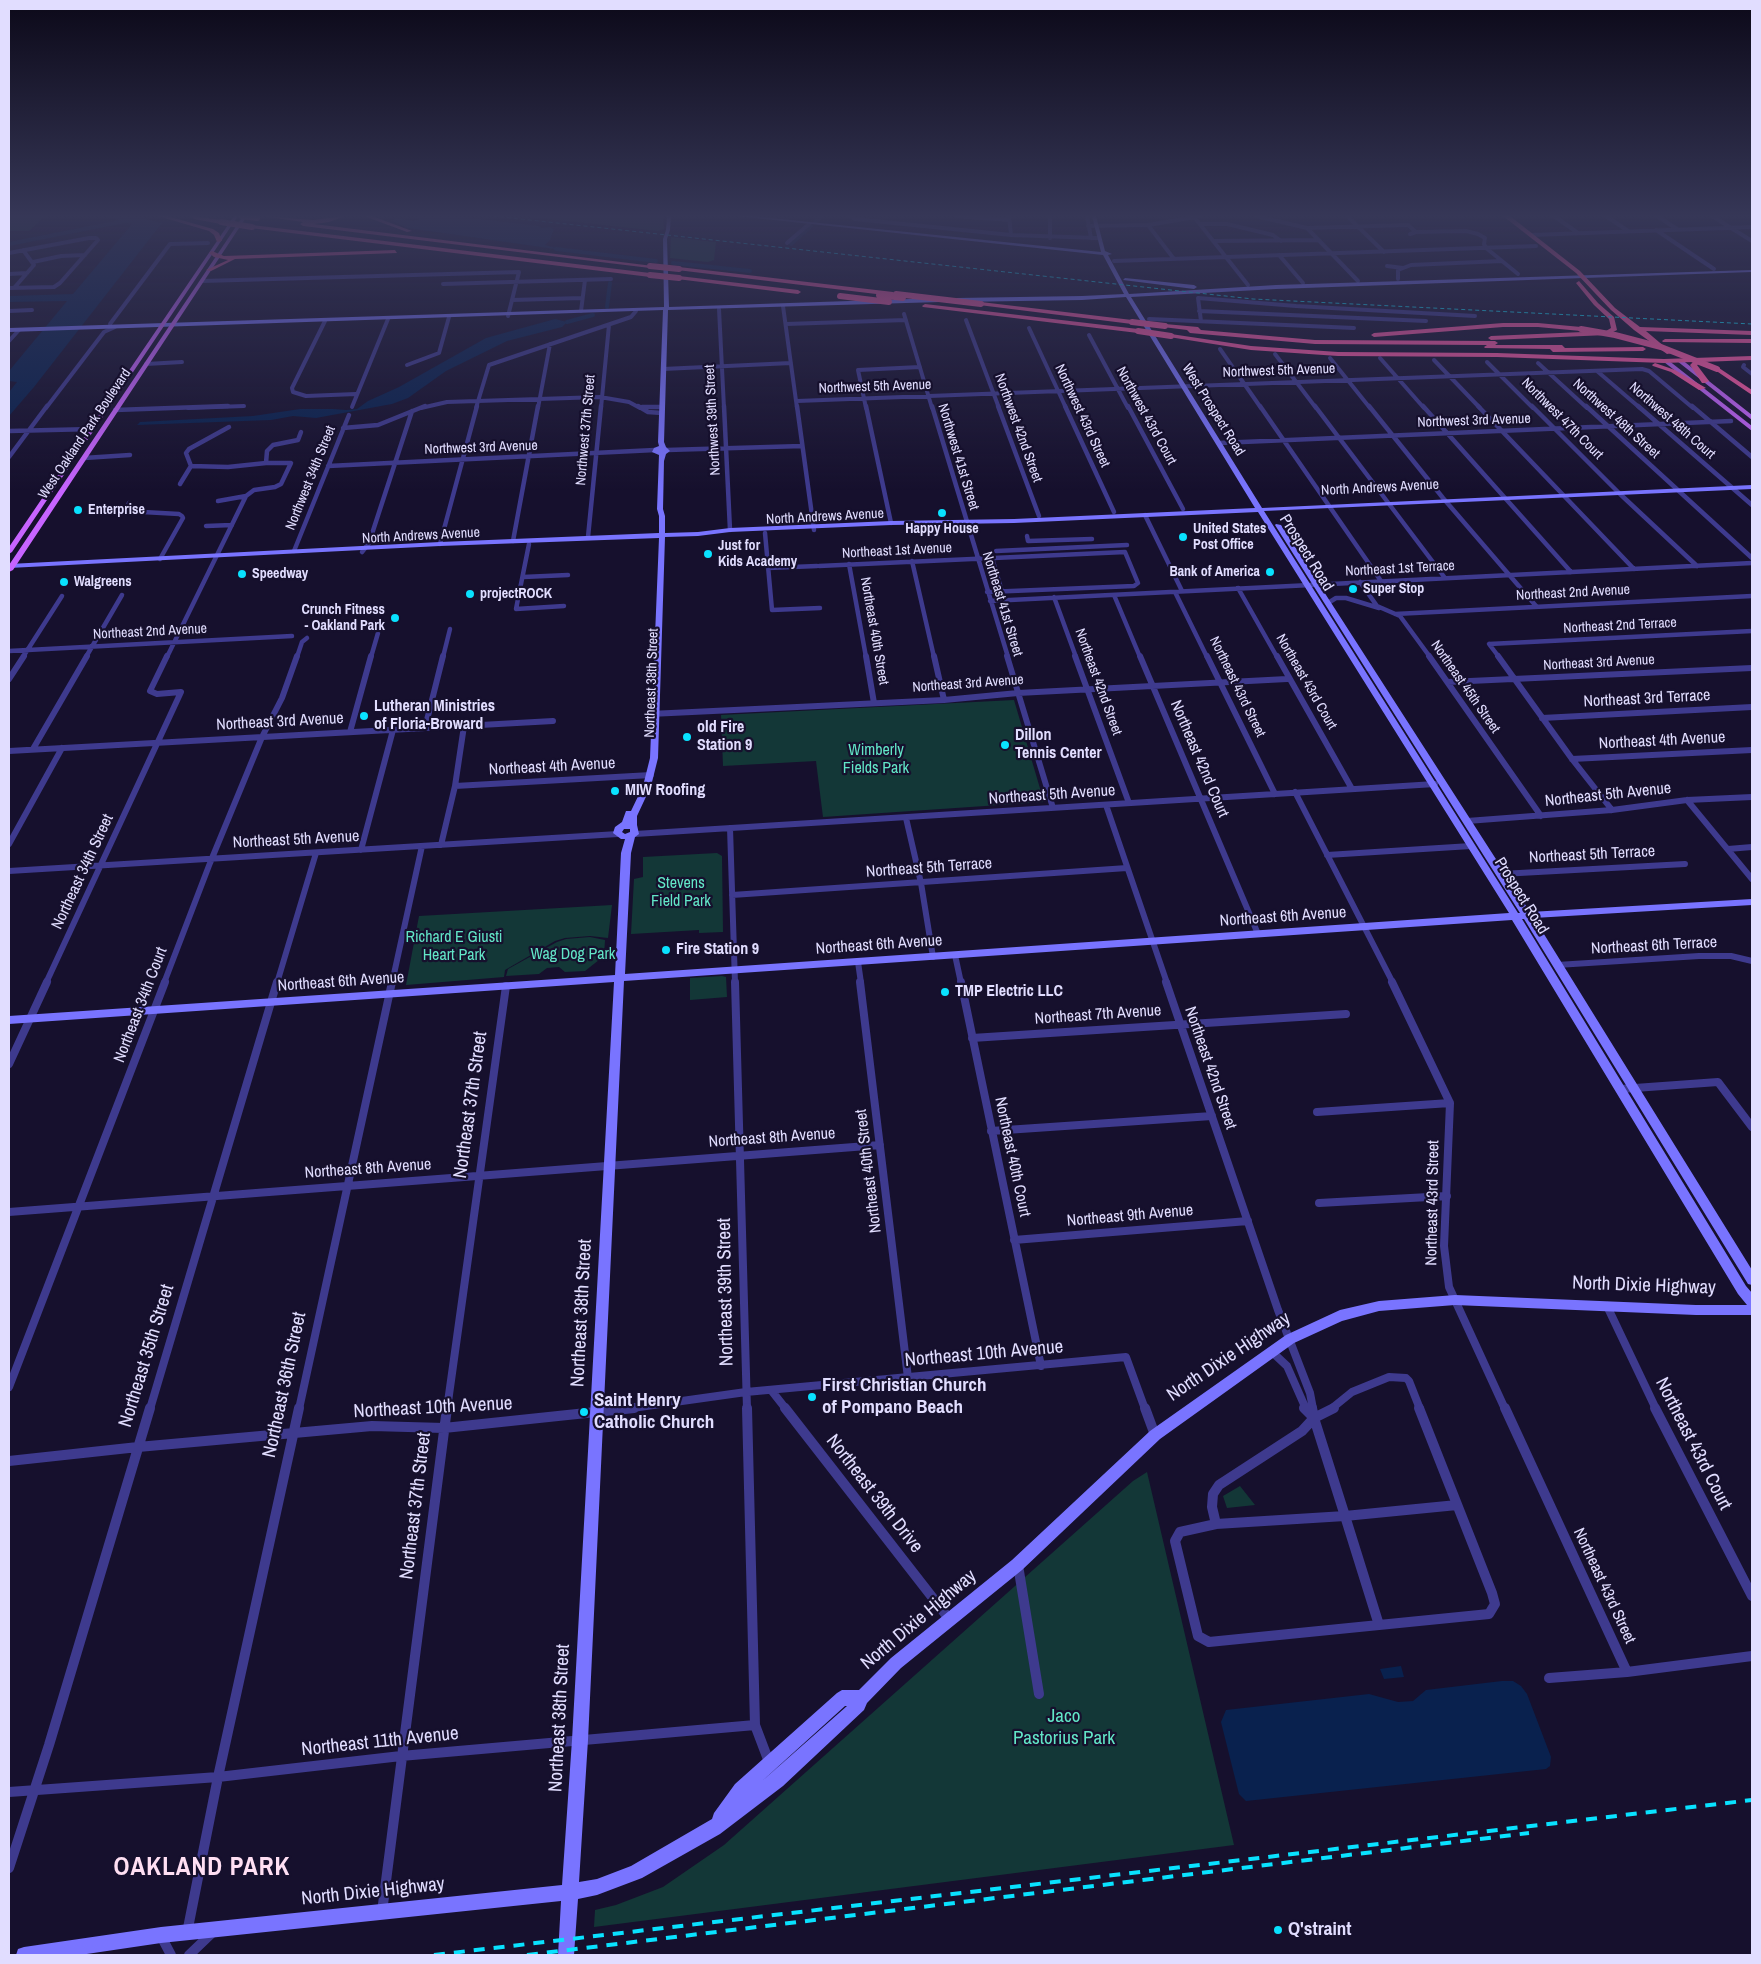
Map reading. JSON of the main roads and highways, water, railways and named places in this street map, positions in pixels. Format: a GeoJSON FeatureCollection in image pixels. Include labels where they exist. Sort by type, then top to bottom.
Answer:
{"type":"FeatureCollection","features":[{"type":"Feature","properties":{"kind":"highway"},"geometry":{"type":"LineString","coordinates":[[942,308],[1168,331],[1336,340],[1441,340],[1670,345],[1685,349]]}},
{"type":"Feature","properties":{"kind":"highway"},"geometry":{"type":"LineString","coordinates":[[956,308],[1266,343],[1343,346],[1752,344]]}},
{"type":"Feature","properties":{"kind":"highway"},"geometry":{"type":"LineString","coordinates":[[1003,308],[1135,327]]}},
{"type":"Feature","properties":{"kind":"highway"},"geometry":{"type":"LineString","coordinates":[[1005,308],[1135,327]]}},
{"type":"Feature","properties":{"kind":"highway"},"geometry":{"type":"LineString","coordinates":[[1600,308],[1666,361]]}},
{"type":"Feature","properties":{"kind":"highway"},"geometry":{"type":"LineString","coordinates":[[1612,308],[1679,360]]}},
{"type":"Feature","properties":{"kind":"highway"},"geometry":{"type":"LineString","coordinates":[[1441,340],[1607,333],[1616,329],[1612,318]]}},
{"type":"Feature","properties":{"kind":"highway"},"geometry":{"type":"LineString","coordinates":[[1624,318],[1644,325],[1672,329]]}},
{"type":"Feature","properties":{"kind":"highway"},"geometry":{"type":"LineString","coordinates":[[1262,336],[1374,335],[1508,324],[1581,329],[1655,345],[1685,355],[1716,369],[1752,394]]}},
{"type":"Feature","properties":{"kind":"highway"},"geometry":{"type":"LineString","coordinates":[[1630,332],[1638,329],[1672,329],[1752,333]]}},
{"type":"Feature","properties":{"kind":"highway"},"geometry":{"type":"LineString","coordinates":[[1168,331],[1222,344],[1304,352],[1666,361],[1752,358]]}},
{"type":"Feature","properties":{"kind":"highway"},"geometry":{"type":"LineString","coordinates":[[1575,358],[1654,365],[1703,385]]}},
{"type":"Feature","properties":{"kind":"highway"},"geometry":{"type":"LineString","coordinates":[[1700,360],[1693,365],[1703,385]]}},
{"type":"Feature","properties":{"kind":"main road","name":"West Oakland Park Boulevard"},"geometry":{"type":"LineString","coordinates":[[9,552],[175,308]]}},
{"type":"Feature","properties":{"kind":"main road","name":"West Oakland Park Boulevard"},"geometry":{"type":"LineString","coordinates":[[10,567],[184,308]]}},
{"type":"Feature","properties":{"kind":"main road"},"geometry":{"type":"LineString","coordinates":[[173,324],[288,320],[372,320],[405,315],[636,311],[694,308]]}},
{"type":"Feature","properties":{"kind":"main road"},"geometry":{"type":"LineString","coordinates":[[9,329],[277,322],[308,318],[450,317],[581,310],[748,308]]}},
{"type":"Feature","properties":{"kind":"main road","name":"West Prospect Road"},"geometry":{"type":"LineString","coordinates":[[1139,308],[1263,508]]}},
{"type":"Feature","properties":{"kind":"main road","name":"West Prospect Road"},"geometry":{"type":"LineString","coordinates":[[1140,308],[1149,319],[1187,386]]}},
{"type":"Feature","properties":{"kind":"main road","name":"Northeast 38th Street"},"geometry":{"type":"LineString","coordinates":[[566,1955],[580,1740],[627,832],[654,758],[659,535],[662,516],[660,509],[664,309]]}},
{"type":"Feature","properties":{"kind":"main road"},"geometry":{"type":"LineString","coordinates":[[9,329],[85,325],[112,326]]}},
{"type":"Feature","properties":{"kind":"main road"},"geometry":{"type":"LineString","coordinates":[[1679,360],[1703,385],[1752,429]]}},
{"type":"Feature","properties":{"kind":"main road"},"geometry":{"type":"LineString","coordinates":[[139,361],[145,365]]}},
{"type":"Feature","properties":{"kind":"main road"},"geometry":{"type":"LineString","coordinates":[[1666,361],[1752,418]]}},
{"type":"Feature","properties":{"kind":"main road"},"geometry":{"type":"LineString","coordinates":[[116,395],[120,396],[111,408],[116,410]]}},
{"type":"Feature","properties":{"kind":"main road"},"geometry":{"type":"LineString","coordinates":[[92,444],[89,443],[97,432],[93,429]]}},
{"type":"Feature","properties":{"kind":"main road"},"geometry":{"type":"LineString","coordinates":[[59,495],[53,494],[63,472]]}},
{"type":"Feature","properties":{"kind":"main road","name":"North Andrews Avenue"},"geometry":{"type":"LineString","coordinates":[[1010,520],[1014,517],[1110,514],[1145,515],[1752,485]]}},
{"type":"Feature","properties":{"kind":"main road","name":"North Andrews Avenue"},"geometry":{"type":"LineString","coordinates":[[698,534],[765,533],[891,523],[1010,520],[1183,509],[1263,508]]}},
{"type":"Feature","properties":{"kind":"main road","name":"Prospect Road"},"geometry":{"type":"LineString","coordinates":[[1263,508],[1328,604],[1432,784],[1515,916],[1740,1286],[1752,1301]]}},
{"type":"Feature","properties":{"kind":"main road","name":"Prospect Road"},"geometry":{"type":"LineString","coordinates":[[1263,508],[1307,584],[1443,783],[1501,874],[1752,1280]]}},
{"type":"Feature","properties":{"kind":"main road","name":"North Andrews Avenue"},"geometry":{"type":"LineString","coordinates":[[10,567],[513,540],[698,534],[730,530],[919,525],[923,523]]}},
{"type":"Feature","properties":{"kind":"main road","name":"North Andrews Avenue"},"geometry":{"type":"LineString","coordinates":[[217,556],[226,558],[367,548],[529,544],[610,540],[626,536]]}},
{"type":"Feature","properties":{"kind":"main road"},"geometry":{"type":"LineString","coordinates":[[529,544],[540,539]]}},
{"type":"Feature","properties":{"kind":"main road"},"geometry":{"type":"LineString","coordinates":[[505,545],[513,540]]}},
{"type":"Feature","properties":{"kind":"main road","name":"Northeast 6th Avenue"},"geometry":{"type":"LineString","coordinates":[[9,1020],[1515,916],[1752,902]]}},
{"type":"Feature","properties":{"kind":"main road","name":"North Dixie Highway"},"geometry":{"type":"LineString","coordinates":[[24,1955],[161,1935],[570,1892],[597,1887],[636,1872],[714,1828],[777,1780],[859,1704],[862,1698],[896,1663],[1018,1565],[1155,1435],[1290,1339],[1340,1316],[1379,1306],[1455,1300],[1752,1310]]}},
{"type":"Feature","properties":{"kind":"main road","name":"North Dixie Highway"},"geometry":{"type":"LineString","coordinates":[[714,1828],[740,1790],[842,1698],[862,1698]]}},
{"type":"Feature","properties":{"kind":"water"},"geometry":{"type":"Polygon","coordinates":[[[61,308],[96,308],[9,416],[9,392],[17,382],[9,381],[9,371],[61,308]]]}},
{"type":"Feature","properties":{"kind":"water"},"geometry":{"type":"Polygon","coordinates":[[[555,319],[567,322],[562,327],[507,341],[446,371],[408,398],[392,404],[316,418],[293,416],[271,420],[137,425],[140,422],[253,416],[300,409],[357,409],[368,401],[399,387],[486,338],[555,319]]]}},
{"type":"Feature","properties":{"kind":"water"},"geometry":{"type":"Polygon","coordinates":[[[1401,1666],[1404,1677],[1384,1679],[1380,1669],[1401,1666]]]}},
{"type":"Feature","properties":{"kind":"water"},"geometry":{"type":"Polygon","coordinates":[[[1513,1681],[1521,1686],[1527,1694],[1551,1757],[1550,1766],[1546,1769],[1246,1801],[1239,1794],[1221,1722],[1226,1710],[1369,1694],[1398,1702],[1413,1701],[1426,1690],[1513,1681]]]}},
{"type":"Feature","properties":{"kind":"waterway"},"geometry":{"type":"LineString","coordinates":[[567,322],[593,315]]}},
{"type":"Feature","properties":{"kind":"railway"},"geometry":{"type":"LineString","coordinates":[[1426,308],[1752,324]]}},
{"type":"Feature","properties":{"kind":"railway"},"geometry":{"type":"LineString","coordinates":[[434,1955],[1752,1800]]}},
{"type":"Feature","properties":{"kind":"railway"},"geometry":{"type":"LineString","coordinates":[[527,1955],[1529,1833]]}},
{"type":"Feature","properties":{"kind":"place","name":"Enterprise"},"geometry":{"type":"Point","coordinates":[78,510]}},
{"type":"Feature","properties":{"kind":"place","name":"Happy House"},"geometry":{"type":"Point","coordinates":[942,513]}},
{"type":"Feature","properties":{"kind":"place","name":"United States Post Office"},"geometry":{"type":"Point","coordinates":[1183,537]}},
{"type":"Feature","properties":{"kind":"place","name":"Just for Kids Academy"},"geometry":{"type":"Point","coordinates":[708,554]}},
{"type":"Feature","properties":{"kind":"place","name":"Bank of America"},"geometry":{"type":"Point","coordinates":[1270,572]}},
{"type":"Feature","properties":{"kind":"place","name":"Speedway"},"geometry":{"type":"Point","coordinates":[242,574]}},
{"type":"Feature","properties":{"kind":"place","name":"Walgreens"},"geometry":{"type":"Point","coordinates":[64,582]}},
{"type":"Feature","properties":{"kind":"place","name":"Super Stop"},"geometry":{"type":"Point","coordinates":[1353,589]}},
{"type":"Feature","properties":{"kind":"place","name":"projectROCK"},"geometry":{"type":"Point","coordinates":[470,594]}},
{"type":"Feature","properties":{"kind":"place","name":"Crunch Fitness - Oakland Park"},"geometry":{"type":"Point","coordinates":[395,618]}},
{"type":"Feature","properties":{"kind":"place","name":"Lutheran Ministries of Floria-Broward"},"geometry":{"type":"Point","coordinates":[364,716]}},
{"type":"Feature","properties":{"kind":"place","name":"old Fire Station 9"},"geometry":{"type":"Point","coordinates":[687,737]}},
{"type":"Feature","properties":{"kind":"place","name":"Dillon Tennis Center"},"geometry":{"type":"Point","coordinates":[1005,745]}},
{"type":"Feature","properties":{"kind":"place","name":"MIW Roofing"},"geometry":{"type":"Point","coordinates":[615,791]}},
{"type":"Feature","properties":{"kind":"place","name":"Fire Station 9"},"geometry":{"type":"Point","coordinates":[666,950]}},
{"type":"Feature","properties":{"kind":"place","name":"TMP Electric LLC"},"geometry":{"type":"Point","coordinates":[945,992]}},
{"type":"Feature","properties":{"kind":"place","name":"First Christian Church of Pompano Beach"},"geometry":{"type":"Point","coordinates":[812,1397]}},
{"type":"Feature","properties":{"kind":"place","name":"Saint Henry Catholic Church"},"geometry":{"type":"Point","coordinates":[584,1412]}},
{"type":"Feature","properties":{"kind":"place","name":"Q'straint"},"geometry":{"type":"Point","coordinates":[1278,1930]}},
{"type":"Feature","properties":{"kind":"district","name":"OAKLAND PARK"},"geometry":{"type":"Point","coordinates":[202,1868]}},
{"type":"Feature","properties":{"kind":"park label","name":"Wimberly Fields Park"},"geometry":{"type":"Point","coordinates":[876,760]}},
{"type":"Feature","properties":{"kind":"park label","name":"Stevens Field Park"},"geometry":{"type":"Point","coordinates":[681,893]}},
{"type":"Feature","properties":{"kind":"park label","name":"Richard E Giusti Heart Park"},"geometry":{"type":"Point","coordinates":[454,947]}},
{"type":"Feature","properties":{"kind":"park label","name":"Wag Dog Park"},"geometry":{"type":"Point","coordinates":[573,955]}},
{"type":"Feature","properties":{"kind":"park label","name":"Jaco Pastorius Park"},"geometry":{"type":"Point","coordinates":[1064,1728]}}]}
